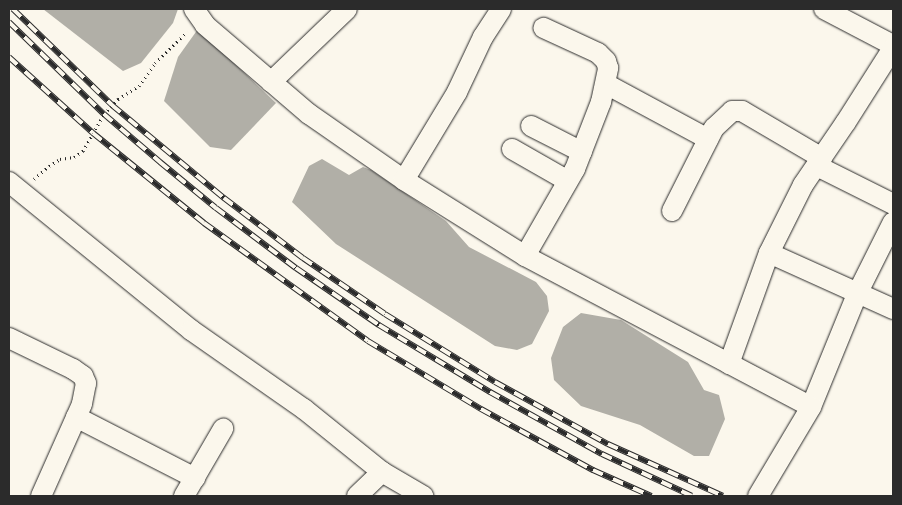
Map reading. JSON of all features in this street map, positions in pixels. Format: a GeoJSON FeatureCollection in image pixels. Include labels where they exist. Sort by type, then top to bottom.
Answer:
{"type":"FeatureCollection","features":[{"type":"Feature","properties":{"kind":"street"},"geometry":{"type":"LineString","coordinates":[[271,82],[347,9]]}},
{"type":"Feature","properties":{"kind":"street"},"geometry":{"type":"LineString","coordinates":[[404,180],[457,92],[483,37],[502,9]]}},
{"type":"Feature","properties":{"kind":"street"},"geometry":{"type":"LineString","coordinates":[[729,364],[769,253],[803,185],[892,51],[824,9]]}},
{"type":"Feature","properties":{"kind":"street"},"geometry":{"type":"LineString","coordinates":[[196,13],[309,114],[404,180],[525,256],[811,407]]}},
{"type":"Feature","properties":{"kind":"street"},"geometry":{"type":"LineString","coordinates":[[525,256],[568,181],[582,152],[606,84],[608,68],[606,61],[598,53],[544,28]]}},
{"type":"Feature","properties":{"kind":"street"},"geometry":{"type":"LineString","coordinates":[[606,84],[708,139]]}},
{"type":"Feature","properties":{"kind":"street"},"geometry":{"type":"LineString","coordinates":[[672,212],[708,139],[725,115],[732,111],[742,111],[819,162],[893,204]]}},
{"type":"Feature","properties":{"kind":"street"},"geometry":{"type":"LineString","coordinates":[[531,126],[582,152]]}},
{"type":"Feature","properties":{"kind":"street"},"geometry":{"type":"LineString","coordinates":[[512,149],[568,181]]}},
{"type":"Feature","properties":{"kind":"street"},"geometry":{"type":"LineString","coordinates":[[12,193],[192,330],[304,410],[382,472],[422,496]]}},
{"type":"Feature","properties":{"kind":"street"},"geometry":{"type":"LineString","coordinates":[[758,496],[811,407],[858,292],[893,222]]}},
{"type":"Feature","properties":{"kind":"street"},"geometry":{"type":"LineString","coordinates":[[769,253],[893,309]]}},
{"type":"Feature","properties":{"kind":"street"},"geometry":{"type":"LineString","coordinates":[[9,338],[73,369],[83,376],[86,383],[86,392],[41,496]]}},
{"type":"Feature","properties":{"kind":"street"},"geometry":{"type":"LineString","coordinates":[[76,417],[195,478]]}},
{"type":"Feature","properties":{"kind":"street"},"geometry":{"type":"LineString","coordinates":[[184,496],[224,429]]}},
{"type":"Feature","properties":{"kind":"street"},"geometry":{"type":"LineString","coordinates":[[357,496],[382,472]]}},
{"type":"Feature","properties":{"kind":"path"},"geometry":{"type":"LineString","coordinates":[[12,193],[60,159],[74,157],[83,151],[104,114],[118,99],[139,86],[196,13]]}},
{"type":"Feature","properties":{"kind":"shaded area"},"geometry":{"type":"Polygon","coordinates":[[[43,9],[178,9],[173,23],[141,63],[123,71],[43,9]]]}},
{"type":"Feature","properties":{"kind":"shaded area"},"geometry":{"type":"Polygon","coordinates":[[[198,29],[276,103],[231,150],[210,147],[164,101],[178,57],[198,29]]]}},
{"type":"Feature","properties":{"kind":"shaded area"},"geometry":{"type":"Polygon","coordinates":[[[322,159],[349,175],[363,167],[371,170],[446,221],[469,247],[536,282],[547,296],[549,311],[532,344],[517,350],[495,346],[336,244],[292,202],[309,166],[322,159]]]}},
{"type":"Feature","properties":{"kind":"shaded area"},"geometry":{"type":"Polygon","coordinates":[[[581,313],[621,320],[688,362],[704,390],[719,395],[725,419],[709,456],[694,456],[640,425],[581,406],[554,380],[551,358],[563,327],[581,313]]]}},
{"type":"Feature","properties":{"kind":"railway"},"geometry":{"type":"LineString","coordinates":[[13,9],[112,105],[224,198],[303,258],[385,314],[495,382],[608,444],[723,496]]}},
{"type":"Feature","properties":{"kind":"railway"},"geometry":{"type":"LineString","coordinates":[[9,22],[104,114],[216,208],[296,268],[379,325],[490,392],[602,454],[692,496]]}},
{"type":"Feature","properties":{"kind":"railway"},"geometry":{"type":"LineString","coordinates":[[9,57],[93,133],[204,223],[368,341],[481,409],[593,470],[651,496]]}}]}
